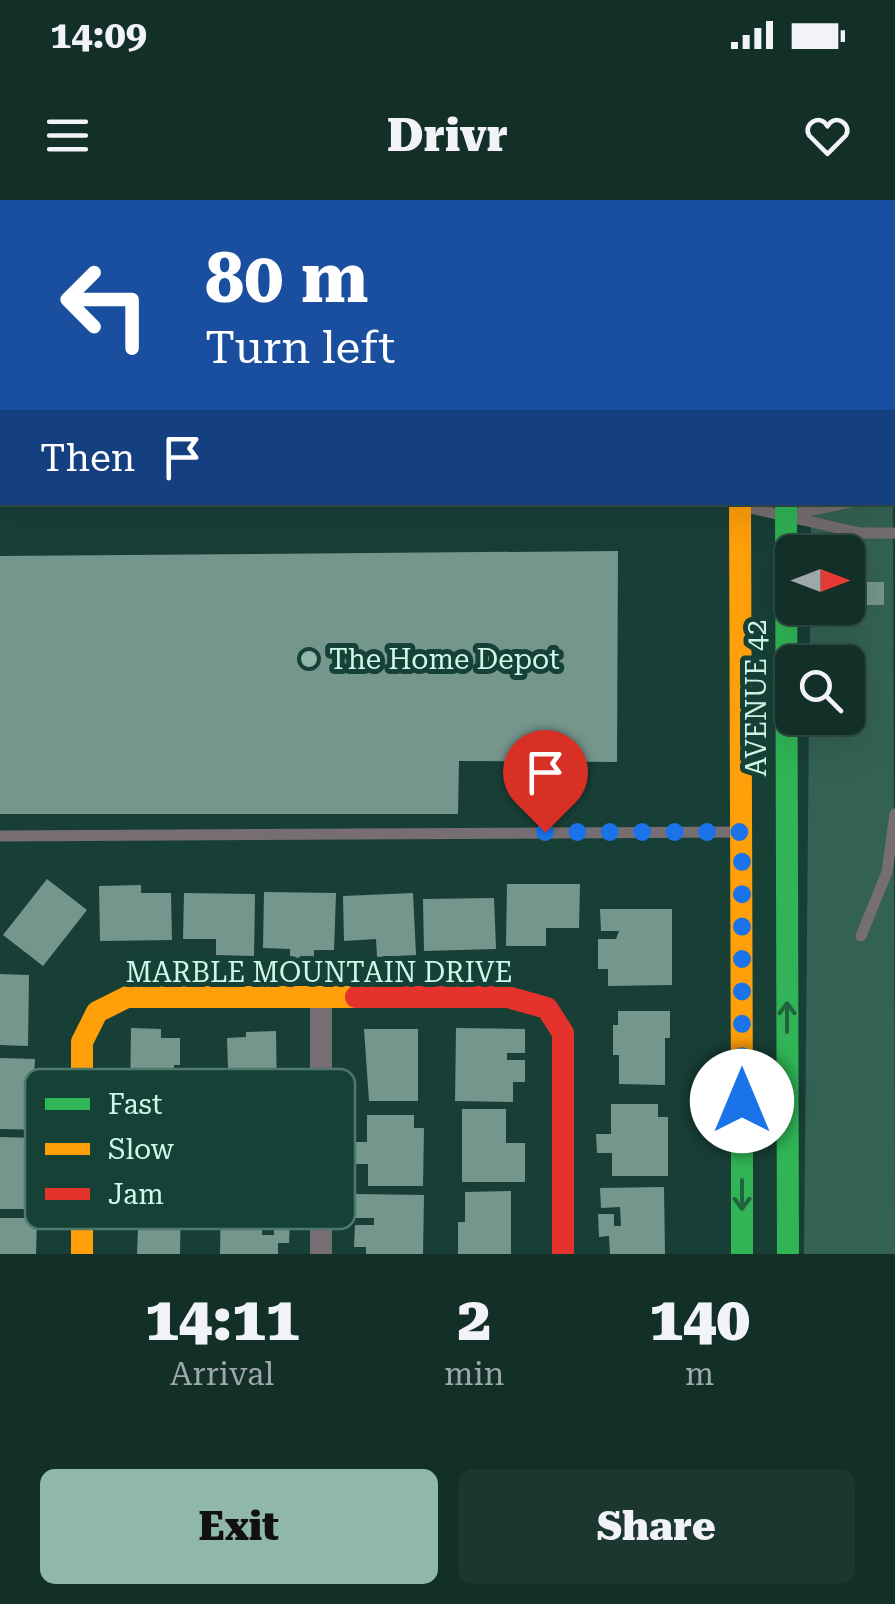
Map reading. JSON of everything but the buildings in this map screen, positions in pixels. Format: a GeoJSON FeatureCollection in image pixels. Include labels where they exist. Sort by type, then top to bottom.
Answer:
{"type":"FeatureCollection","features":[{"type":"Feature","properties":{"kind":"street","name":"AVENUE 42"},"geometry":{"type":"LineString","coordinates":[[740,505],[742,1254]]}},
{"type":"Feature","properties":{"kind":"street","name":"AVENUE 42"},"geometry":{"type":"LineString","coordinates":[[786,509],[788,1254]]}},
{"type":"Feature","properties":{"kind":"street","name":"MARBLE MOUNTAIN DRIVE"},"geometry":{"type":"LineString","coordinates":[[82,1069],[82,1042],[93,1013],[109,1002],[127,998],[508,997],[547,1008],[563,1033],[563,1254]]}},
{"type":"Feature","properties":{"kind":"street"},"geometry":{"type":"LineString","coordinates":[[321,998],[321,1069]]}},
{"type":"Feature","properties":{"kind":"lane"},"geometry":{"type":"LineString","coordinates":[[749,505],[786,509],[860,533],[895,533]]}},
{"type":"Feature","properties":{"kind":"lane"},"geometry":{"type":"LineString","coordinates":[[786,509],[823,505]]}},
{"type":"Feature","properties":{"kind":"lane"},"geometry":{"type":"LineString","coordinates":[[861,936],[887,872],[895,814]]}},
{"type":"Feature","properties":{"kind":"lane"},"geometry":{"type":"LineString","coordinates":[[0,836],[742,832]]}},
{"type":"Feature","properties":{"kind":"green space"},"geometry":{"type":"Polygon","coordinates":[[[811,505],[893,505],[895,1254],[804,1254],[809,735],[865,735],[865,645],[810,645],[810,625],[865,625],[865,535],[811,535],[811,505]]]}},
{"type":"Feature","properties":{"kind":"traffic: fast"},"geometry":{"type":"LineString","coordinates":[[786,505],[788,1254]]}},
{"type":"Feature","properties":{"kind":"traffic: fast"},"geometry":{"type":"LineString","coordinates":[[742,1114],[742,1254]]}},
{"type":"Feature","properties":{"kind":"traffic: slow"},"geometry":{"type":"LineString","coordinates":[[740,505],[742,1114]]}},
{"type":"Feature","properties":{"kind":"traffic: slow"},"geometry":{"type":"LineString","coordinates":[[82,1069],[82,1042],[97,1012],[127,997],[356,997]]}},
{"type":"Feature","properties":{"kind":"traffic: slow"},"geometry":{"type":"LineString","coordinates":[[82,1229],[82,1254]]}},
{"type":"Feature","properties":{"kind":"traffic: jam"},"geometry":{"type":"LineString","coordinates":[[356,997],[508,997],[547,1008],[563,1033],[563,1254]]}},
{"type":"Feature","properties":{"kind":"place","name":"The Home Depot"},"geometry":{"type":"Point","coordinates":[309,659]}},
{"type":"Feature","properties":{"kind":"route"},"geometry":{"type":"LineString","coordinates":[[545,832],[742,832],[742,1101]]}}]}
